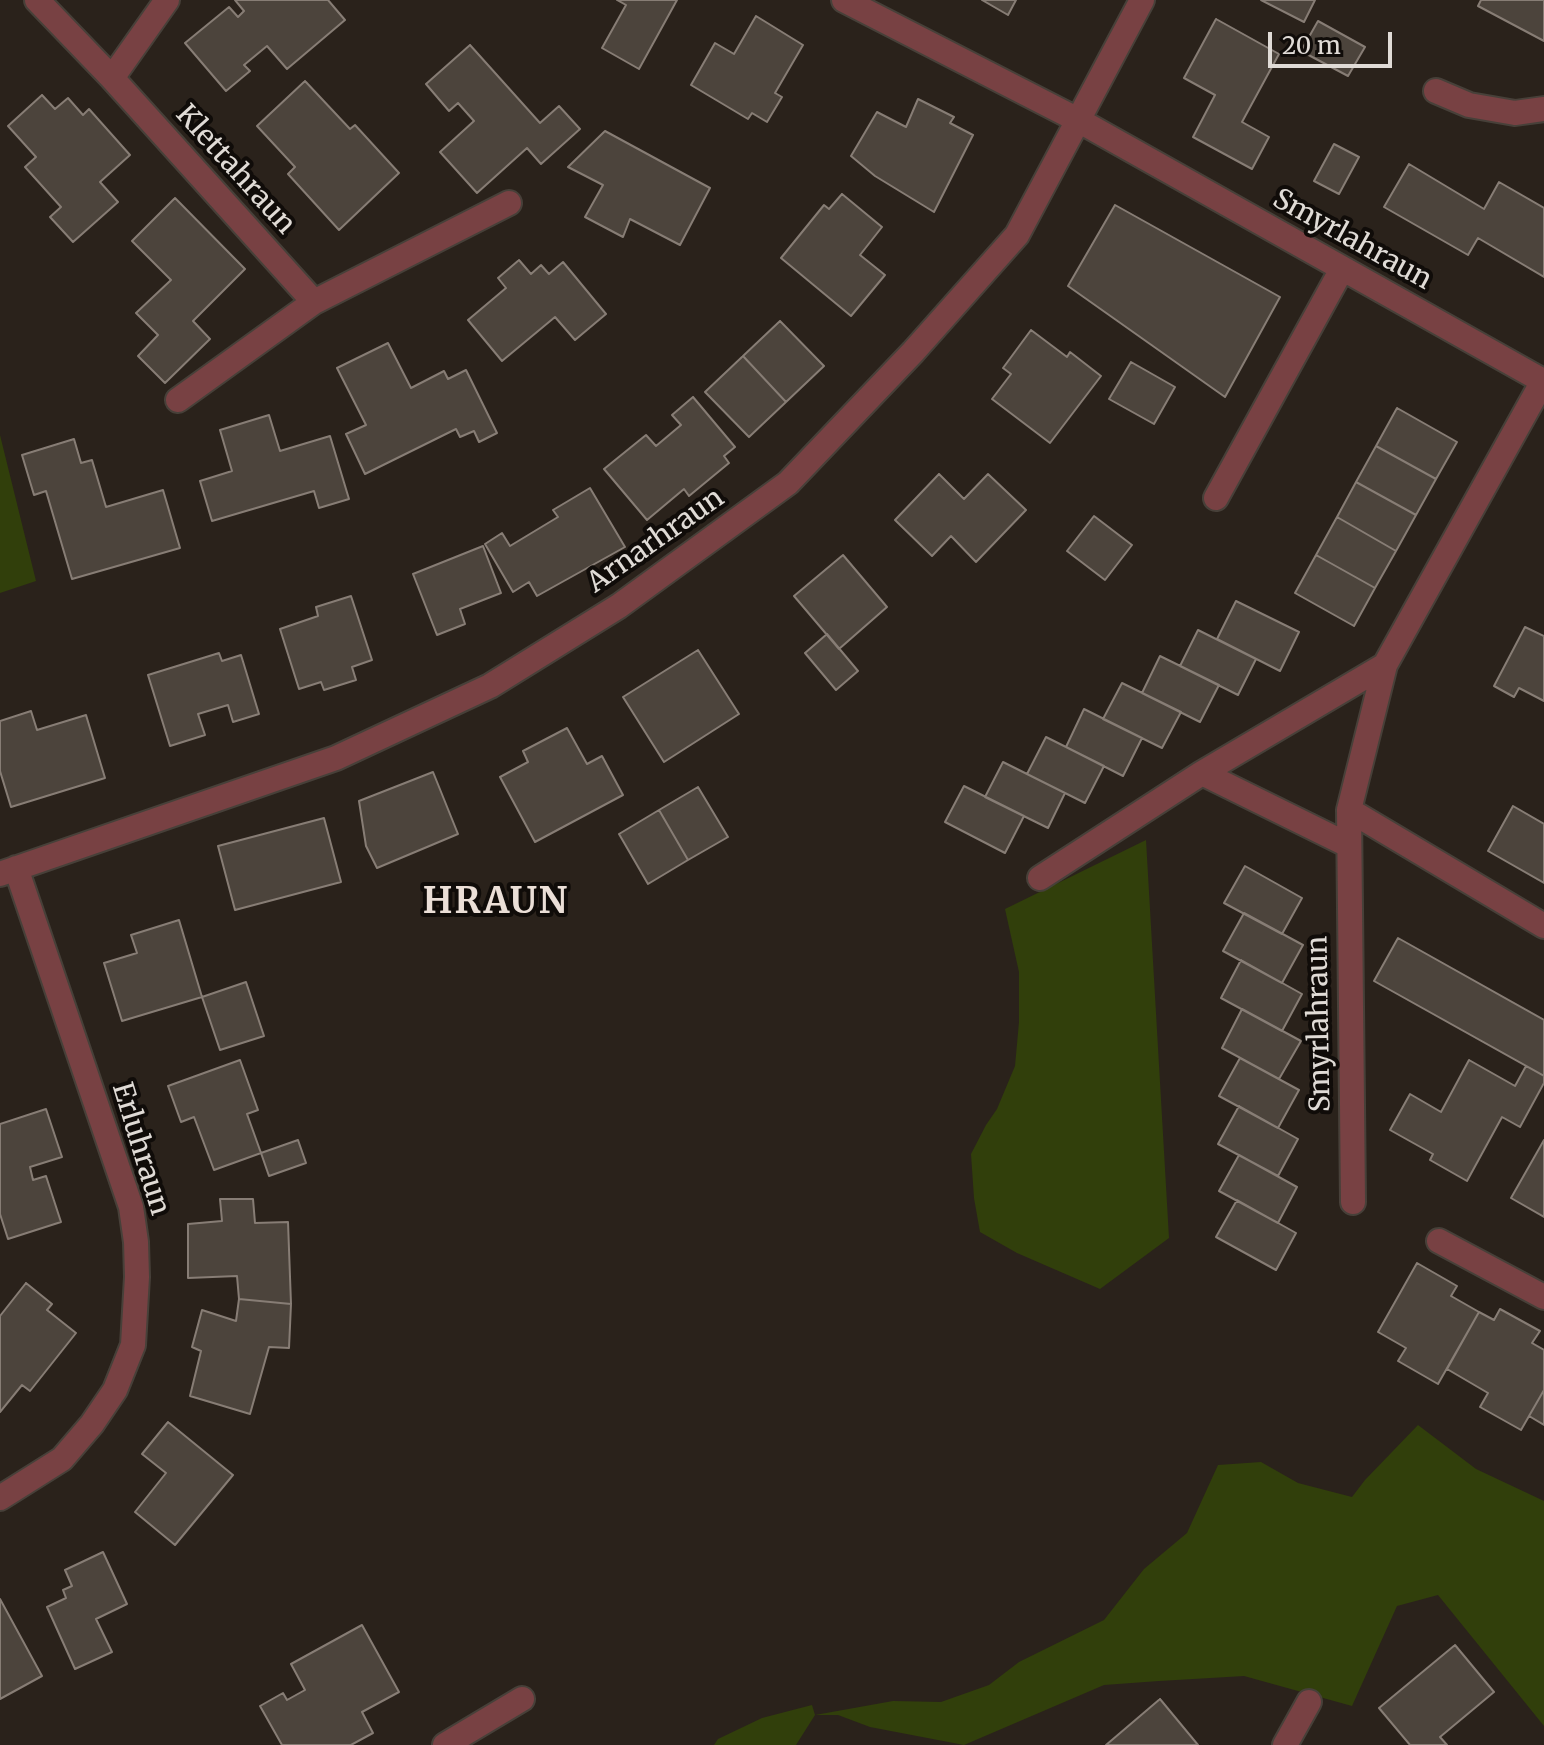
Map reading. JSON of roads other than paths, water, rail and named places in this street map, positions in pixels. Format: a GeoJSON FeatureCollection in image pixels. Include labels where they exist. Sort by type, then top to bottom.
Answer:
{"type":"FeatureCollection","features":[{"type":"Feature","properties":{"kind":"street","name":"Klettahraun"},"geometry":{"type":"LineString","coordinates":[[37,0],[112,78],[314,302]]}},
{"type":"Feature","properties":{"kind":"street"},"geometry":{"type":"LineString","coordinates":[[112,78],[167,0]]}},
{"type":"Feature","properties":{"kind":"street","name":"Smyrlahraun"},"geometry":{"type":"LineString","coordinates":[[844,0],[1078,120],[1543,381],[1385,665],[1349,810],[1353,1202]]}},
{"type":"Feature","properties":{"kind":"street","name":"Arnarhraun"},"geometry":{"type":"LineString","coordinates":[[8,871],[336,758],[490,686],[619,606],[788,483],[913,352],[1017,235],[1142,0]]}},
{"type":"Feature","properties":{"kind":"street"},"geometry":{"type":"LineString","coordinates":[[1436,91],[1469,105],[1515,113],[1544,109]]}},
{"type":"Feature","properties":{"kind":"street"},"geometry":{"type":"LineString","coordinates":[[178,400],[314,302],[509,203]]}},
{"type":"Feature","properties":{"kind":"street"},"geometry":{"type":"LineString","coordinates":[[1216,498],[1342,269]]}},
{"type":"Feature","properties":{"kind":"street"},"geometry":{"type":"LineString","coordinates":[[1040,878],[1202,773],[1385,665]]}},
{"type":"Feature","properties":{"kind":"street"},"geometry":{"type":"LineString","coordinates":[[1202,773],[1348,845]]}},
{"type":"Feature","properties":{"kind":"street"},"geometry":{"type":"LineString","coordinates":[[1349,810],[1544,926]]}},
{"type":"Feature","properties":{"kind":"street","name":"Erluhraun"},"geometry":{"type":"LineString","coordinates":[[0,1498],[62,1459],[92,1424],[115,1390],[133,1345],[137,1277],[131,1207],[8,871]]}},
{"type":"Feature","properties":{"kind":"street"},"geometry":{"type":"LineString","coordinates":[[1439,1241],[1544,1297]]}},
{"type":"Feature","properties":{"kind":"street"},"geometry":{"type":"LineString","coordinates":[[445,1745],[522,1699]]}},
{"type":"Feature","properties":{"kind":"street"},"geometry":{"type":"LineString","coordinates":[[1285,1745],[1309,1702]]}},
{"type":"Feature","properties":{"kind":"district","name":"HRAUN"},"geometry":{"type":"Point","coordinates":[496,903]}}]}
